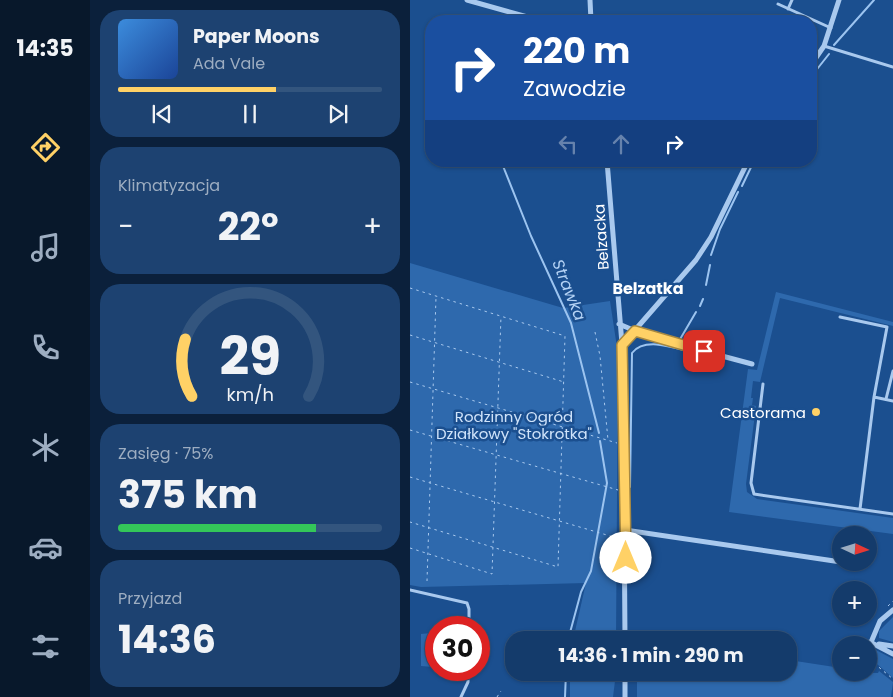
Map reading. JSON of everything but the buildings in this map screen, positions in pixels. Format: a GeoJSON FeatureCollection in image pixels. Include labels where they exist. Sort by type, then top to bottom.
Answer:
{"type":"FeatureCollection","features":[{"type":"Feature","properties":{"kind":"street"},"geometry":{"type":"LineString","coordinates":[[467,0],[521,15]]}},
{"type":"Feature","properties":{"kind":"street"},"geometry":{"type":"LineString","coordinates":[[590,0],[591,15]]}},
{"type":"Feature","properties":{"kind":"street"},"geometry":{"type":"LineString","coordinates":[[817,56],[824,46],[839,0]]}},
{"type":"Feature","properties":{"kind":"street","name":"Belzacka"},"geometry":{"type":"LineString","coordinates":[[607,167],[622,345],[626,631]]}},
{"type":"Feature","properties":{"kind":"street"},"geometry":{"type":"LineString","coordinates":[[622,345],[704,249],[745,167]]}},
{"type":"Feature","properties":{"kind":"street"},"geometry":{"type":"LineString","coordinates":[[619,324],[635,331],[752,364]]}},
{"type":"Feature","properties":{"kind":"street"},"geometry":{"type":"LineString","coordinates":[[626,530],[832,561]]}},
{"type":"Feature","properties":{"kind":"street"},"geometry":{"type":"LineString","coordinates":[[873,636],[880,621],[893,610]]}},
{"type":"Feature","properties":{"kind":"street"},"geometry":{"type":"LineString","coordinates":[[877,645],[893,646]]}},
{"type":"Feature","properties":{"kind":"street"},"geometry":{"type":"LineString","coordinates":[[877,647],[893,654]]}},
{"type":"Feature","properties":{"kind":"street"},"geometry":{"type":"LineString","coordinates":[[626,681],[626,697]]}},
{"type":"Feature","properties":{"kind":"lane"},"geometry":{"type":"LineString","coordinates":[[788,9],[792,0]]}},
{"type":"Feature","properties":{"kind":"lane"},"geometry":{"type":"LineString","coordinates":[[778,4],[802,15]]}},
{"type":"Feature","properties":{"kind":"lane"},"geometry":{"type":"LineString","coordinates":[[817,22],[831,28]]}},
{"type":"Feature","properties":{"kind":"lane"},"geometry":{"type":"LineString","coordinates":[[824,46],[893,67]]}},
{"type":"Feature","properties":{"kind":"lane"},"geometry":{"type":"LineString","coordinates":[[840,317],[893,329]]}},
{"type":"Feature","properties":{"kind":"lane"},"geometry":{"type":"LineString","coordinates":[[860,509],[874,397],[887,328]]}},
{"type":"Feature","properties":{"kind":"lane"},"geometry":{"type":"LineString","coordinates":[[886,399],[893,372]]}},
{"type":"Feature","properties":{"kind":"lane"},"geometry":{"type":"LineString","coordinates":[[763,384],[750,483],[754,494],[893,514]]}},
{"type":"Feature","properties":{"kind":"lane"},"geometry":{"type":"LineString","coordinates":[[874,397],[893,401]]}},
{"type":"Feature","properties":{"kind":"lane"},"geometry":{"type":"LineString","coordinates":[[410,590],[466,603],[469,609],[469,616]]}},
{"type":"Feature","properties":{"kind":"lane"},"geometry":{"type":"LineString","coordinates":[[461,697],[468,681]]}},
{"type":"Feature","properties":{"kind":"path"},"geometry":{"type":"LineString","coordinates":[[410,288],[565,336],[558,567],[410,522]]}},
{"type":"Feature","properties":{"kind":"path"},"geometry":{"type":"LineString","coordinates":[[427,581],[436,296]]}},
{"type":"Feature","properties":{"kind":"path"},"geometry":{"type":"LineString","coordinates":[[410,548],[492,574],[501,316]]}},
{"type":"Feature","properties":{"kind":"path"},"geometry":{"type":"LineString","coordinates":[[595,332],[600,356],[608,441]]}},
{"type":"Feature","properties":{"kind":"path"},"geometry":{"type":"LineString","coordinates":[[410,335],[564,382]]}},
{"type":"Feature","properties":{"kind":"path"},"geometry":{"type":"LineString","coordinates":[[410,382],[617,444]]}},
{"type":"Feature","properties":{"kind":"path"},"geometry":{"type":"LineString","coordinates":[[410,430],[617,490]]}},
{"type":"Feature","properties":{"kind":"path"},"geometry":{"type":"LineString","coordinates":[[410,477],[616,538]]}},
{"type":"Feature","properties":{"kind":"path"},"geometry":{"type":"LineString","coordinates":[[877,666],[893,680]]}},
{"type":"Feature","properties":{"kind":"path"},"geometry":{"type":"LineString","coordinates":[[497,697],[501,691]]}},
{"type":"Feature","properties":{"kind":"green space","name":"Rodzinny Ogród Działkowy \"Stokrotka\""},"geometry":{"type":"Polygon","coordinates":[[[410,263],[563,308],[610,301],[618,354],[616,631],[575,631],[586,583],[421,587],[410,585],[410,263]]]}},
{"type":"Feature","properties":{"kind":"green space"},"geometry":{"type":"Polygon","coordinates":[[[776,292],[893,322],[893,326],[780,298],[760,382],[753,381],[751,398],[753,398],[752,405],[756,406],[746,484],[747,492],[757,499],[893,518],[893,534],[878,532],[878,526],[833,526],[729,512],[748,369],[757,370],[776,292]]]}},
{"type":"Feature","properties":{"kind":"green space"},"geometry":{"type":"Polygon","coordinates":[[[893,617],[893,642],[879,638],[879,631],[893,617]]]}},
{"type":"Feature","properties":{"kind":"green space"},"geometry":{"type":"Polygon","coordinates":[[[421,634],[425,634],[425,666],[421,666],[421,634]]]}},
{"type":"Feature","properties":{"kind":"green space"},"geometry":{"type":"Polygon","coordinates":[[[877,651],[893,659],[893,678],[877,664],[877,651]]]}},
{"type":"Feature","properties":{"kind":"green space"},"geometry":{"type":"Polygon","coordinates":[[[797,661],[832,667],[832,681],[877,681],[877,673],[879,671],[893,682],[891,697],[637,697],[637,681],[797,681],[797,661]]]}},
{"type":"Feature","properties":{"kind":"green space"},"geometry":{"type":"Polygon","coordinates":[[[570,681],[615,681],[613,697],[570,697],[570,681]]]}},
{"type":"Feature","properties":{"kind":"waterway"},"geometry":{"type":"LineString","coordinates":[[834,45],[874,0]]}},
{"type":"Feature","properties":{"kind":"waterway"},"geometry":{"type":"LineString","coordinates":[[817,69],[829,54]]}},
{"type":"Feature","properties":{"kind":"waterway","name":"Strawka"},"geometry":{"type":"LineString","coordinates":[[503,167],[531,236],[571,323],[599,433]]}},
{"type":"Feature","properties":{"kind":"waterway"},"geometry":{"type":"LineString","coordinates":[[742,186],[751,167]]}},
{"type":"Feature","properties":{"kind":"waterway"},"geometry":{"type":"LineString","coordinates":[[711,255],[720,229],[738,192]]}},
{"type":"Feature","properties":{"kind":"waterway"},"geometry":{"type":"LineString","coordinates":[[706,285],[710,265]]}},
{"type":"Feature","properties":{"kind":"waterway"},"geometry":{"type":"LineString","coordinates":[[700,306],[703,299]]}},
{"type":"Feature","properties":{"kind":"waterway"},"geometry":{"type":"LineString","coordinates":[[679,341],[696,312]]}},
{"type":"Feature","properties":{"kind":"waterway"},"geometry":{"type":"LineString","coordinates":[[630,487],[632,353],[638,348],[654,344],[698,354]]}},
{"type":"Feature","properties":{"kind":"waterway","name":"Strawka"},"geometry":{"type":"LineString","coordinates":[[570,631],[581,592],[591,571],[607,483],[600,441]]}},
{"type":"Feature","properties":{"kind":"waterway","name":"Strawka"},"geometry":{"type":"LineString","coordinates":[[565,697],[566,681]]}},
{"type":"Feature","properties":{"kind":"place","name":"Castorama"},"geometry":{"type":"Point","coordinates":[816,412]}},
{"type":"Feature","properties":{"kind":"district","name":"Belzatka"},"geometry":{"type":"Point","coordinates":[648,288]}},
{"type":"Feature","properties":{"kind":"route"},"geometry":{"type":"LineString","coordinates":[[626,558],[622,345],[635,331],[704,351]]}}]}
